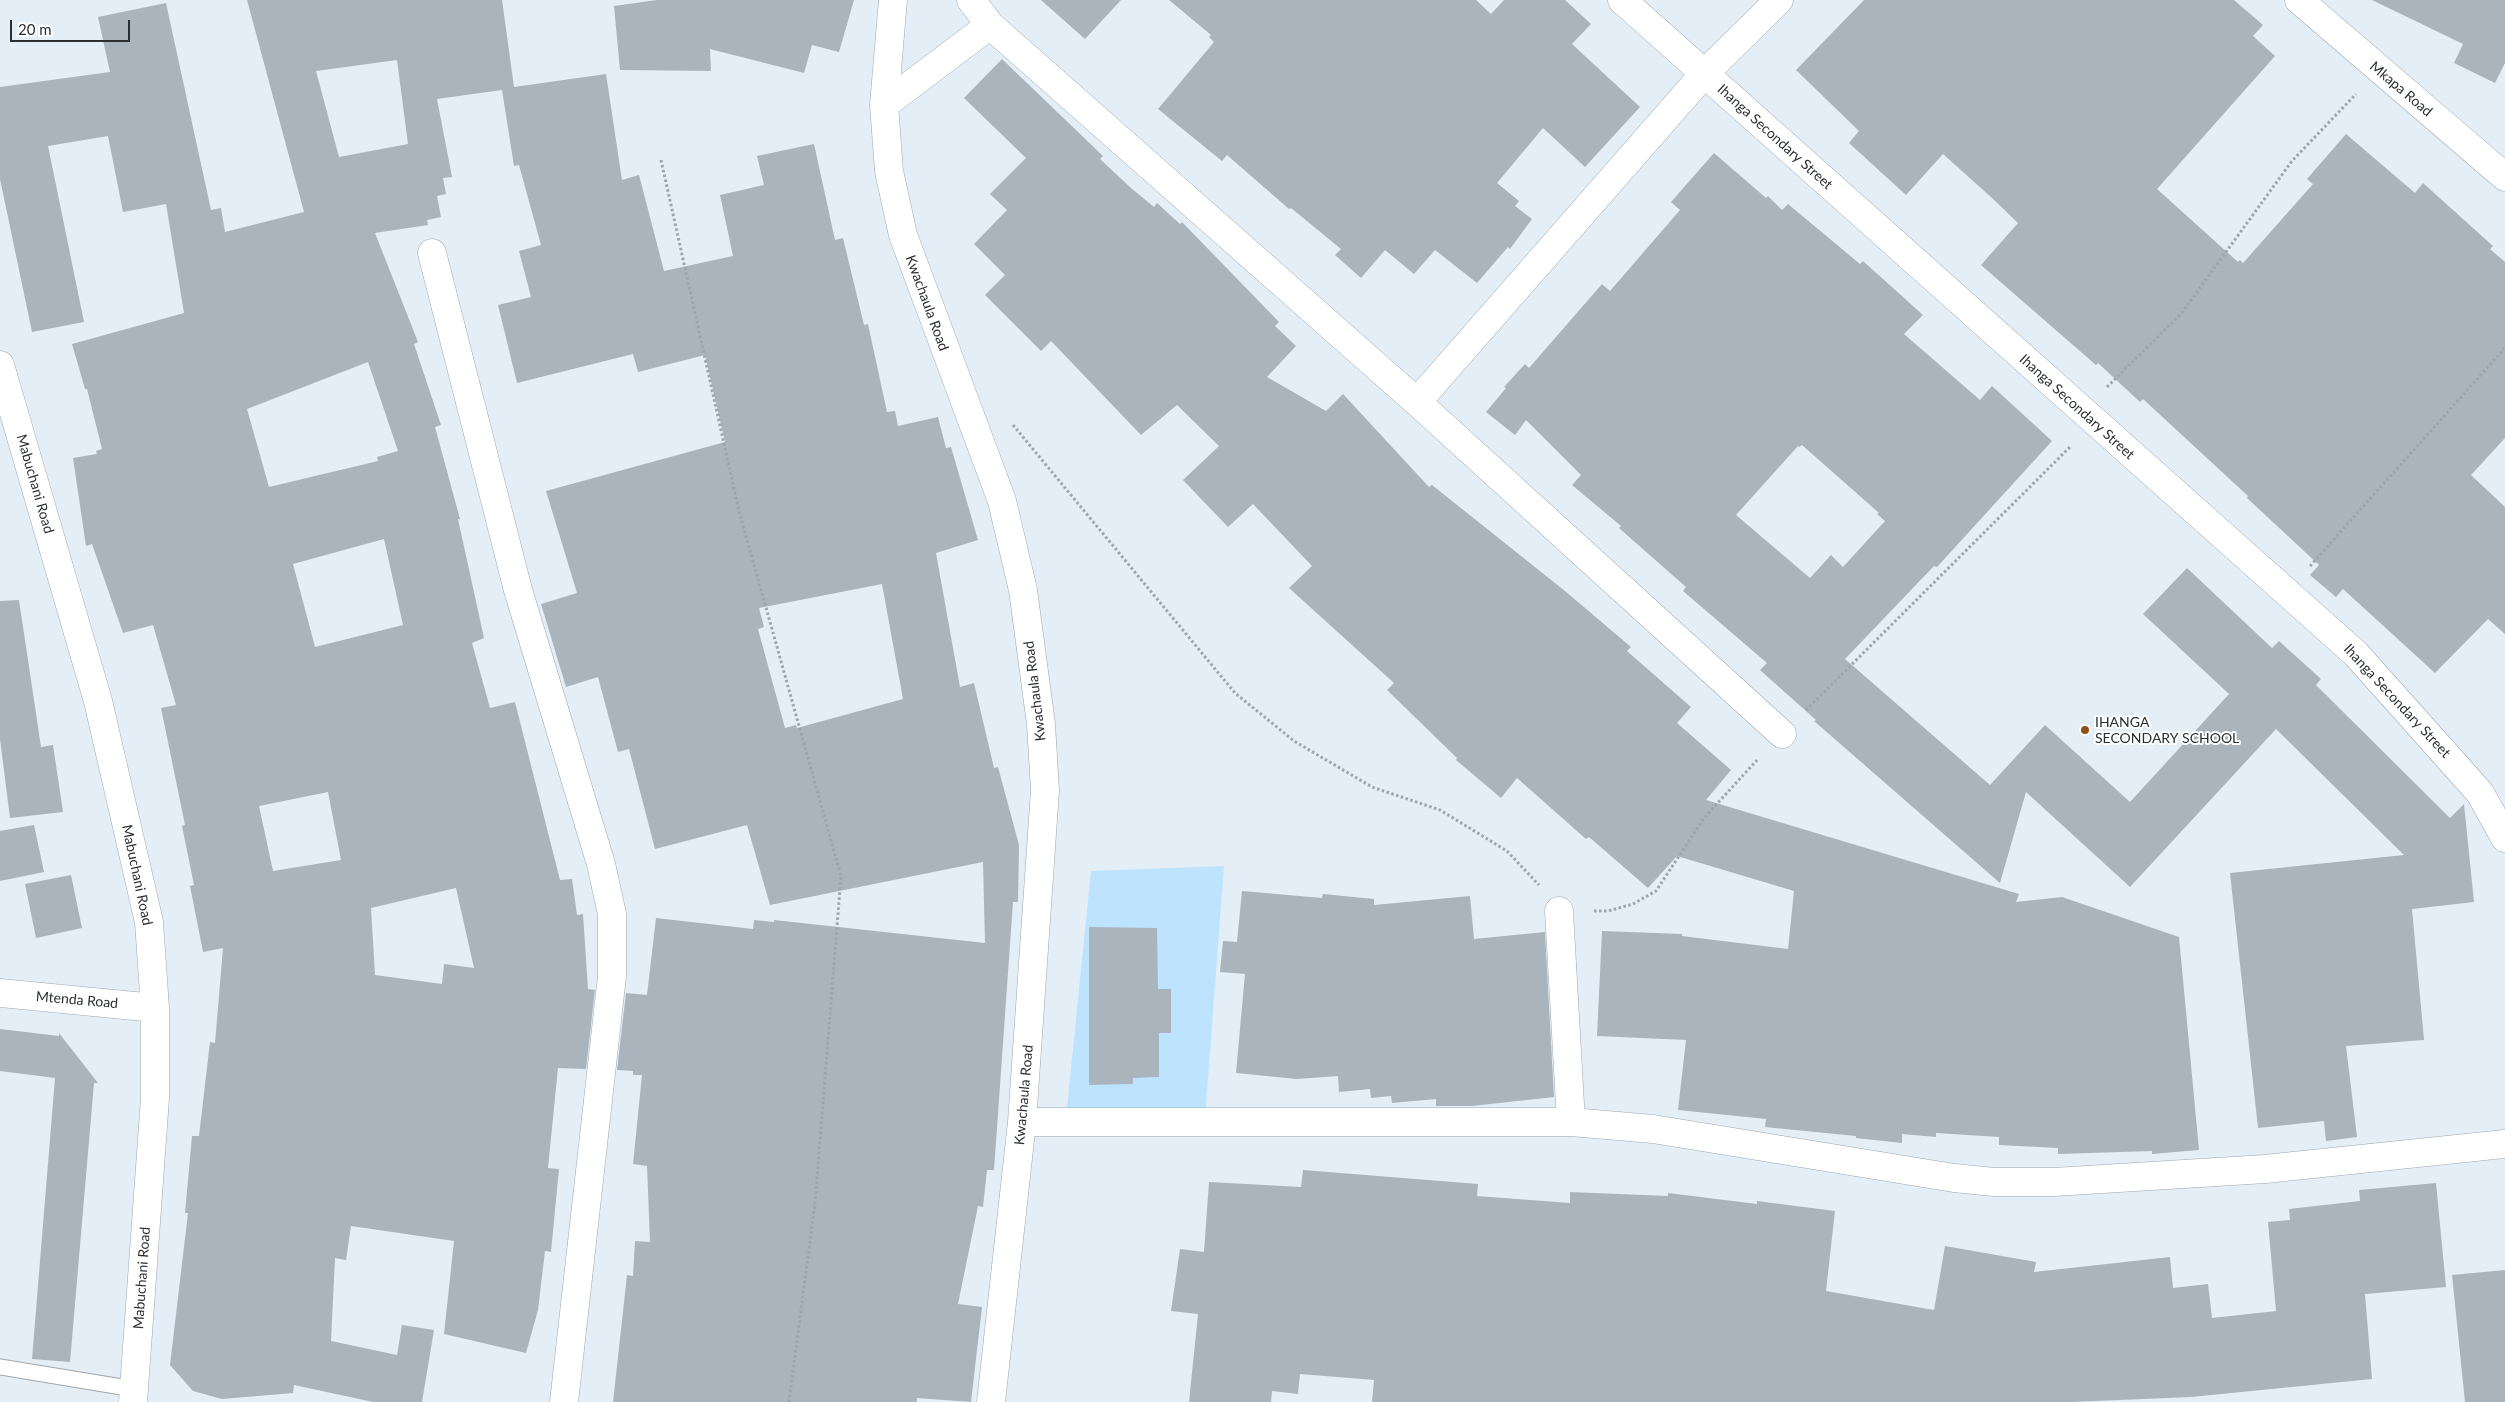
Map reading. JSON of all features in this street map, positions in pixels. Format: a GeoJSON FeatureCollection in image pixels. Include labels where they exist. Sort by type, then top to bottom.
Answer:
{"type":"FeatureCollection","features":[{"type":"Feature","properties":{"kind":"street","name":"Kwachaula Road"},"geometry":{"type":"LineString","coordinates":[[893,0],[884,105],[889,171],[902,235],[1002,501],[1024,600],[1041,724],[1045,790],[1022,1122],[991,1402]]}},
{"type":"Feature","properties":{"kind":"street"},"geometry":{"type":"LineString","coordinates":[[971,0],[990,25],[1417,402],[1782,734]]}},
{"type":"Feature","properties":{"kind":"street","name":"Ihanga Secondary Street"},"geometry":{"type":"LineString","coordinates":[[1622,0],[2356,654],[2480,793],[2505,838]]}},
{"type":"Feature","properties":{"kind":"street"},"geometry":{"type":"LineString","coordinates":[[1417,402],[1704,74],[1778,0]]}},
{"type":"Feature","properties":{"kind":"street","name":"Mkapa Road"},"geometry":{"type":"LineString","coordinates":[[2299,0],[2380,72],[2505,177]]}},
{"type":"Feature","properties":{"kind":"street"},"geometry":{"type":"LineString","coordinates":[[884,105],[990,25]]}},
{"type":"Feature","properties":{"kind":"street"},"geometry":{"type":"LineString","coordinates":[[432,253],[518,590],[601,864],[612,914],[612,976],[564,1402]]}},
{"type":"Feature","properties":{"kind":"street","name":"Mabuchani Road"},"geometry":{"type":"LineString","coordinates":[[0,365],[98,701],[149,922],[155,1008],[154,1098],[134,1396]]}},
{"type":"Feature","properties":{"kind":"street"},"geometry":{"type":"LineString","coordinates":[[1559,911],[1571,1122]]}},
{"type":"Feature","properties":{"kind":"street","name":"Mtenda Road"},"geometry":{"type":"LineString","coordinates":[[0,993],[155,1008]]}},
{"type":"Feature","properties":{"kind":"street"},"geometry":{"type":"LineString","coordinates":[[1022,1122],[1571,1122],[1653,1129],[1945,1176],[1994,1182],[2054,1182],[2265,1169],[2505,1144]]}},
{"type":"Feature","properties":{"kind":"lane"},"geometry":{"type":"LineString","coordinates":[[0,1367],[134,1396]]}},
{"type":"Feature","properties":{"kind":"path"},"geometry":{"type":"LineString","coordinates":[[1008,418],[1235,693],[1294,741],[1372,787],[1440,810],[1507,851],[1533,877],[1559,911],[1608,911],[1633,904],[1656,891],[1704,818],[1740,776],[2089,417],[2132,360],[2181,314],[2292,161],[2343,107],[2380,72]]}},
{"type":"Feature","properties":{"kind":"path"},"geometry":{"type":"LineString","coordinates":[[661,160],[739,511],[842,876],[815,1203],[789,1402]]}},
{"type":"Feature","properties":{"kind":"path"},"geometry":{"type":"LineString","coordinates":[[2286,593],[2505,348]]}},
{"type":"Feature","properties":{"kind":"shaded area"},"geometry":{"type":"Polygon","coordinates":[[[1224,866],[1205,1119],[1066,1118],[1091,871],[1224,866]]]}},
{"type":"Feature","properties":{"kind":"building"},"geometry":{"type":"Polygon","coordinates":[[[247,0],[502,0],[514,87],[606,74],[622,180],[639,175],[664,271],[733,256],[720,195],[764,185],[757,156],[814,144],[835,240],[843,238],[864,325],[868,324],[887,412],[895,411],[898,426],[938,417],[946,448],[951,447],[978,540],[936,553],[960,687],[974,683],[994,768],[998,767],[1019,845],[1018,902],[1013,902],[994,1170],[987,1170],[983,1207],[978,1206],[958,1304],[982,1307],[971,1402],[917,1398],[917,1402],[613,1402],[627,1275],[633,1276],[635,1241],[650,1242],[647,1166],[633,1164],[642,1075],[633,1075],[633,1071],[617,1070],[626,993],[647,995],[656,918],[753,929],[754,920],[774,922],[774,920],[985,943],[983,862],[770,905],[747,825],[655,849],[629,749],[618,752],[598,677],[566,687],[541,604],[577,593],[546,491],[725,442],[705,355],[638,372],[633,354],[517,383],[498,305],[531,297],[519,251],[541,245],[519,165],[514,166],[502,90],[437,99],[452,177],[443,178],[446,194],[437,196],[441,217],[427,220],[428,225],[375,233],[418,342],[414,344],[441,425],[435,427],[460,519],[458,519],[484,638],[472,643],[490,708],[515,702],[560,880],[572,879],[577,915],[583,914],[588,989],[595,990],[586,1069],[558,1068],[548,1168],[559,1169],[551,1252],[545,1251],[538,1310],[526,1353],[444,1334],[454,1241],[351,1226],[346,1260],[335,1258],[331,1341],[397,1355],[402,1325],[434,1330],[422,1402],[373,1402],[294,1385],[293,1393],[222,1399],[193,1391],[170,1365],[188,1213],[185,1213],[192,1136],[199,1136],[210,1042],[215,1043],[223,948],[203,952],[190,886],[194,885],[182,826],[185,825],[161,708],[176,705],[153,625],[123,633],[92,544],[86,546],[73,458],[97,454],[96,451],[102,449],[87,389],[85,389],[72,344],[184,313],[166,204],[123,212],[108,136],[48,146],[84,322],[32,332],[0,179],[0,87],[110,72],[98,17],[166,3],[211,210],[221,208],[225,232],[304,212],[247,0]],[[397,60],[316,71],[339,157],[408,144],[397,60]],[[368,362],[247,409],[269,487],[378,461],[377,457],[398,451],[368,362]],[[384,539],[293,564],[315,647],[403,625],[384,539]],[[882,584],[759,608],[764,627],[758,629],[785,728],[796,725],[797,728],[903,699],[882,584]],[[328,792],[259,806],[273,871],[341,860],[328,792]],[[456,888],[371,908],[375,975],[442,984],[444,964],[474,968],[456,888]]]}},
{"type":"Feature","properties":{"kind":"building"},"geometry":{"type":"Polygon","coordinates":[[[657,0],[854,0],[839,52],[812,45],[804,73],[710,49],[711,71],[620,70],[614,6],[657,0]]]}},
{"type":"Feature","properties":{"kind":"building"},"geometry":{"type":"Polygon","coordinates":[[[1041,0],[1121,0],[1085,39],[1041,0]]]}},
{"type":"Feature","properties":{"kind":"building"},"geometry":{"type":"Polygon","coordinates":[[[1169,0],[1476,0],[1491,14],[1504,0],[1565,0],[1591,24],[1572,44],[1640,107],[1585,167],[1543,128],[1497,183],[1519,201],[1515,206],[1532,219],[1510,249],[1508,247],[1477,283],[1435,250],[1414,274],[1385,250],[1361,278],[1335,255],[1341,249],[1291,208],[1289,209],[1227,155],[1222,161],[1158,109],[1214,42],[1209,37],[1211,35],[1169,0]]]}},
{"type":"Feature","properties":{"kind":"building"},"geometry":{"type":"Polygon","coordinates":[[[1864,0],[2234,0],[2263,25],[2253,36],[2275,56],[2157,189],[2238,262],[2240,260],[2243,263],[2313,184],[2307,179],[2346,134],[2415,193],[2423,183],[2493,246],[2490,249],[2505,262],[2505,438],[2471,475],[2505,507],[2505,634],[2488,619],[2435,673],[2343,589],[2336,597],[2310,575],[2319,565],[2247,498],[2248,496],[2143,399],[2140,402],[2098,363],[2096,365],[1981,265],[2018,223],[1992,198],[1943,154],[1906,195],[1849,143],[1859,131],[1796,70],[1864,0]]]}},
{"type":"Feature","properties":{"kind":"building"},"geometry":{"type":"Polygon","coordinates":[[[2372,0],[2505,0],[2505,63],[2495,83],[2454,63],[2463,44],[2372,0]]]}},
{"type":"Feature","properties":{"kind":"building"},"geometry":{"type":"Polygon","coordinates":[[[1002,59],[1103,156],[1100,159],[1131,188],[1154,207],[1157,203],[1180,224],[1182,222],[1279,322],[1275,326],[1296,346],[1267,377],[1326,411],[1343,394],[1429,487],[1432,485],[1565,591],[1631,647],[1627,651],[1691,707],[1677,723],[1731,770],[1706,800],[2019,894],[2016,902],[2062,897],[2179,937],[2199,1150],[2152,1154],[2152,1151],[2058,1154],[2058,1148],[1999,1145],[1999,1137],[1936,1133],[1936,1137],[1902,1134],[1902,1143],[1856,1138],[1856,1136],[1765,1127],[1766,1119],[1678,1110],[1686,1040],[1597,1036],[1602,931],[1682,934],[1682,936],[1788,949],[1794,891],[1677,856],[1648,888],[1589,837],[1586,839],[1517,778],[1501,798],[1456,760],[1457,758],[1387,690],[1394,683],[1289,588],[1312,566],[1253,504],[1228,527],[1183,480],[1219,446],[1177,405],[1141,435],[1051,341],[1041,351],[985,295],[1005,275],[974,244],[1007,210],[990,194],[1026,158],[964,98],[1002,59]]]}},
{"type":"Feature","properties":{"kind":"building"},"geometry":{"type":"Polygon","coordinates":[[[1714,153],[1766,198],[1768,196],[1782,210],[1788,204],[1860,264],[1863,261],[1923,315],[1904,334],[1980,400],[1992,386],[2052,441],[1937,567],[1934,566],[1845,659],[1990,785],[2045,725],[2130,802],[2229,694],[2143,614],[2187,568],[2272,648],[2279,641],[2321,679],[2316,685],[2450,818],[2464,804],[2474,902],[2412,909],[2424,1040],[2346,1046],[2357,1137],[2326,1141],[2324,1121],[2258,1128],[2230,873],[2404,855],[2276,729],[2130,887],[2026,792],[2000,883],[1814,721],[1816,720],[1760,670],[1767,663],[1683,591],[1686,587],[1619,528],[1621,526],[1572,485],[1581,475],[1526,420],[1515,435],[1486,412],[1506,388],[1504,387],[1525,364],[1529,368],[1602,284],[1610,291],[1680,210],[1671,202],[1714,153]],[[1802,445],[1798,446],[1736,515],[1810,578],[1831,555],[1843,567],[1885,521],[1877,514],[1879,513],[1802,445]]]}},
{"type":"Feature","properties":{"kind":"building"},"geometry":{"type":"Polygon","coordinates":[[[19,600],[41,747],[53,745],[63,812],[10,818],[0,739],[0,601],[19,600]]]}},
{"type":"Feature","properties":{"kind":"building"},"geometry":{"type":"Polygon","coordinates":[[[34,825],[44,872],[0,881],[0,831],[34,825]]]}},
{"type":"Feature","properties":{"kind":"building"},"geometry":{"type":"Polygon","coordinates":[[[71,875],[82,928],[36,938],[25,884],[71,875]]]}},
{"type":"Feature","properties":{"kind":"building"},"geometry":{"type":"Polygon","coordinates":[[[1242,891],[1322,898],[1323,894],[1374,899],[1374,905],[1470,896],[1474,939],[1545,932],[1554,1097],[1472,1106],[1436,1106],[1436,1099],[1392,1103],[1391,1096],[1371,1098],[1370,1089],[1339,1092],[1338,1076],[1297,1079],[1236,1073],[1245,974],[1220,972],[1223,941],[1237,942],[1242,891]]]}},
{"type":"Feature","properties":{"kind":"building"},"geometry":{"type":"Polygon","coordinates":[[[1089,927],[1157,928],[1158,989],[1171,989],[1171,1033],[1159,1033],[1159,1077],[1133,1078],[1133,1084],[1089,1085],[1089,927]]]}},
{"type":"Feature","properties":{"kind":"building"},"geometry":{"type":"Polygon","coordinates":[[[0,1029],[59,1036],[59,1033],[98,1083],[94,1083],[70,1362],[32,1359],[55,1078],[0,1071],[0,1029]]]}},
{"type":"Feature","properties":{"kind":"building"},"geometry":{"type":"Polygon","coordinates":[[[1303,1170],[1478,1184],[1477,1196],[1570,1203],[1570,1192],[1668,1196],[1668,1193],[1757,1204],[1757,1201],[1835,1211],[1826,1291],[1934,1310],[1945,1246],[2036,1262],[2034,1272],[2170,1257],[2173,1288],[2208,1284],[2212,1318],[2276,1311],[2268,1222],[2290,1220],[2289,1209],[2360,1201],[2359,1190],[2436,1183],[2446,1287],[2365,1294],[2372,1379],[2191,1397],[2071,1402],[1372,1402],[1374,1380],[1300,1374],[1298,1394],[1272,1391],[1271,1402],[1189,1402],[1198,1314],[1171,1311],[1180,1249],[1204,1252],[1209,1182],[1301,1187],[1303,1170]]]}},
{"type":"Feature","properties":{"kind":"building"},"geometry":{"type":"Polygon","coordinates":[[[2505,1270],[2505,1402],[2465,1402],[2452,1275],[2505,1270]]]}},
{"type":"Feature","properties":{"kind":"place","name":"IHANGA SECONDARY SCHOOL"},"geometry":{"type":"Point","coordinates":[2085,730]}}]}
